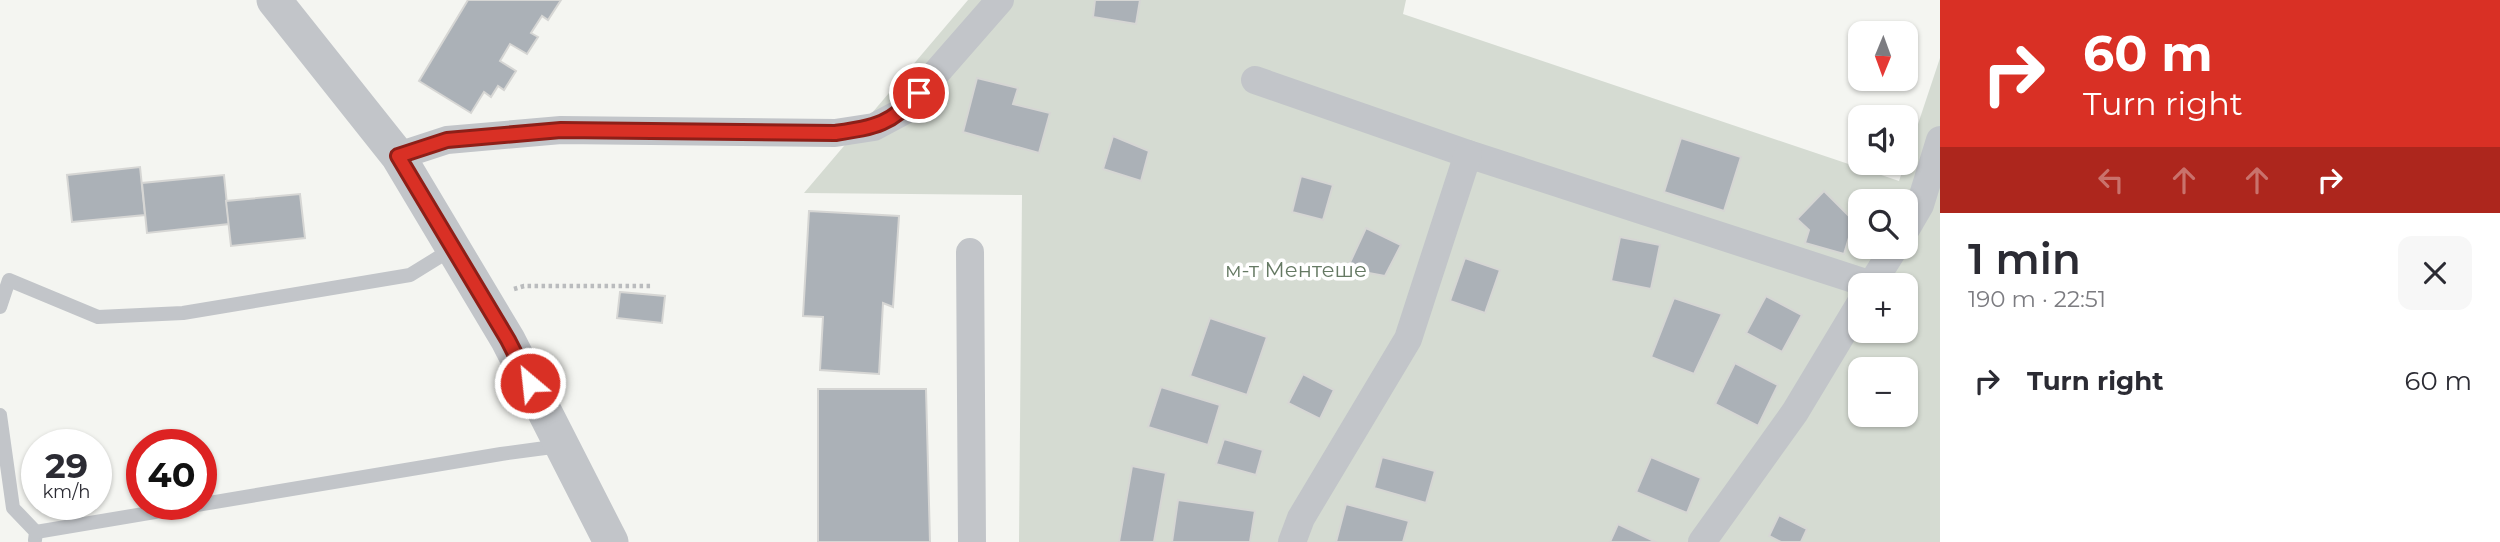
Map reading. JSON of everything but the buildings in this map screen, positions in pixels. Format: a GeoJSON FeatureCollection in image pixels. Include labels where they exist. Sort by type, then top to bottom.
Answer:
{"type":"FeatureCollection","features":[{"type":"Feature","properties":{"kind":"street"},"geometry":{"type":"LineString","coordinates":[[274,0],[398,156],[508,340],[611,542]]}},
{"type":"Feature","properties":{"kind":"street"},"geometry":{"type":"LineString","coordinates":[[398,156],[447,140],[561,130],[835,133],[874,127],[902,112],[1000,0]]}},
{"type":"Feature","properties":{"kind":"street"},"geometry":{"type":"LineString","coordinates":[[1255,80],[1468,154],[1848,278]]}},
{"type":"Feature","properties":{"kind":"street"},"geometry":{"type":"LineString","coordinates":[[1918,208],[1940,140]]}},
{"type":"Feature","properties":{"kind":"street"},"geometry":{"type":"LineString","coordinates":[[1292,542],[1301,518],[1408,340],[1468,154]]}},
{"type":"Feature","properties":{"kind":"street"},"geometry":{"type":"LineString","coordinates":[[970,252],[972,542]]}},
{"type":"Feature","properties":{"kind":"street"},"geometry":{"type":"LineString","coordinates":[[1702,542],[1795,412],[1848,324]]}},
{"type":"Feature","properties":{"kind":"lane"},"geometry":{"type":"LineString","coordinates":[[0,307],[4,277],[98,317],[183,313],[410,275],[454,248]]}},
{"type":"Feature","properties":{"kind":"lane"},"geometry":{"type":"LineString","coordinates":[[0,415],[13,508],[35,537],[501,454],[563,446]]}},
{"type":"Feature","properties":{"kind":"path"},"geometry":{"type":"LineString","coordinates":[[483,299],[524,286],[651,286]]}},
{"type":"Feature","properties":{"kind":"green space","name":"м-т Ментeше"},"geometry":{"type":"Polygon","coordinates":[[[968,0],[1406,0],[1403,14],[1848,164],[1848,175],[1881,175],[1899,181],[1901,175],[1918,175],[1918,124],[1940,58],[1940,542],[1019,542],[1022,195],[804,193],[968,0]]]}},
{"type":"Feature","properties":{"kind":"route"},"geometry":{"type":"LineString","coordinates":[[530,383],[508,340],[398,156],[447,140],[561,130],[835,133],[874,127],[902,112],[919,93]]}}]}
